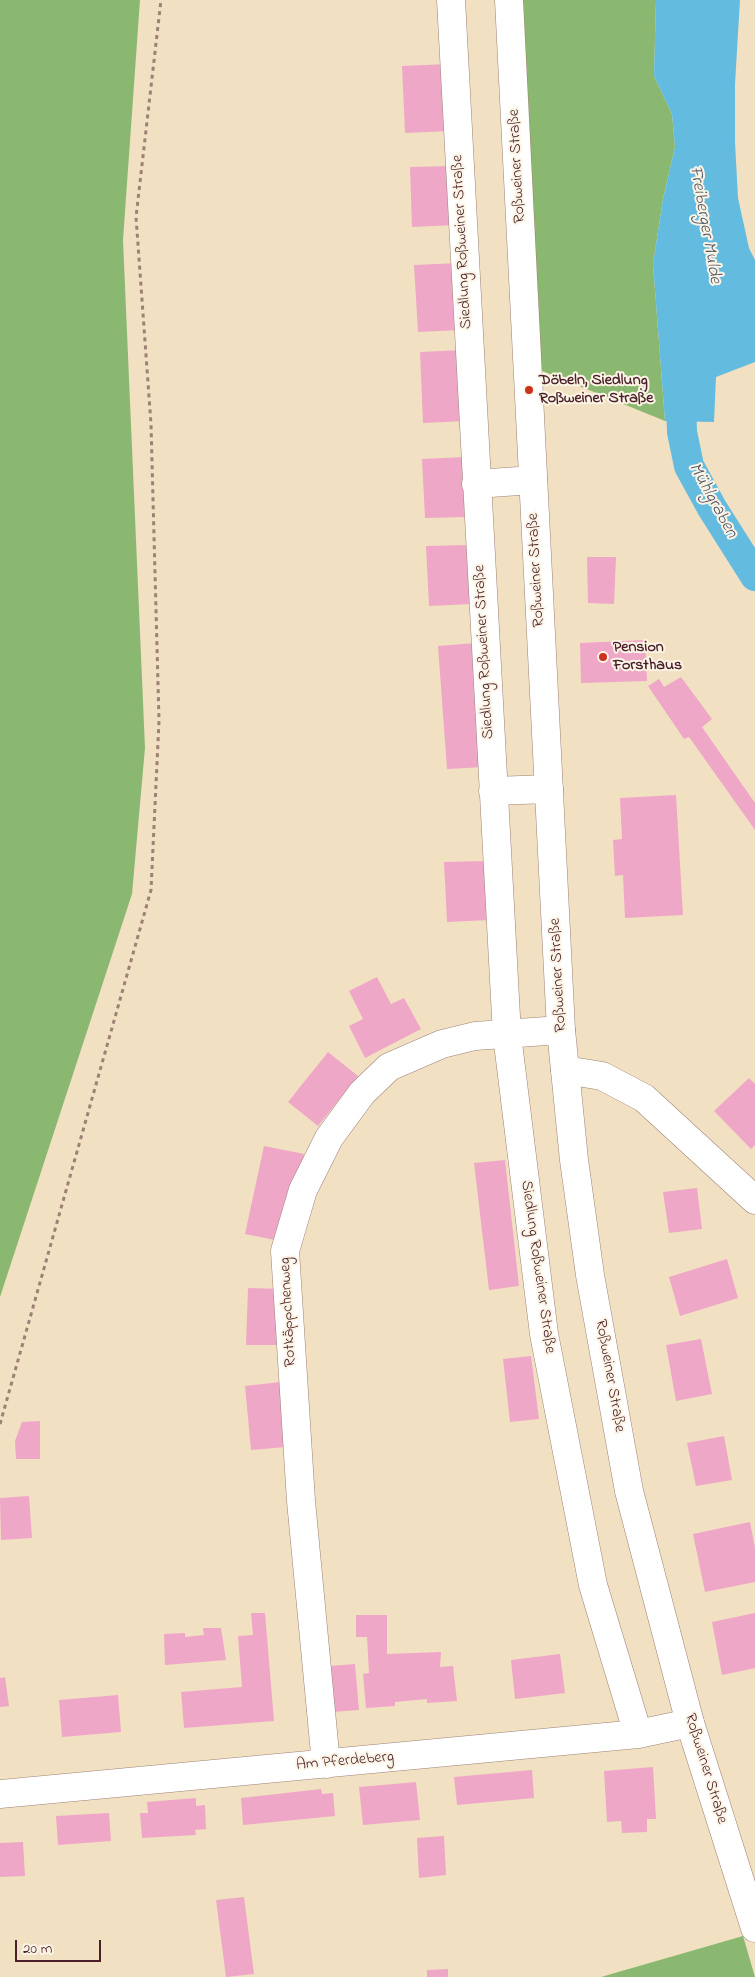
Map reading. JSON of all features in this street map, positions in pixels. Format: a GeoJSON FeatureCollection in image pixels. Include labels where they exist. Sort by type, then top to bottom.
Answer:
{"type":"FeatureCollection","features":[{"type":"Feature","properties":{"kind":"street","name":"Siedlung Roßweiner Straße"},"geometry":{"type":"LineString","coordinates":[[451,0],[507,1035],[544,1334],[593,1585],[638,1734]]}},
{"type":"Feature","properties":{"kind":"street","name":"Roßweiner Straße"},"geometry":{"type":"LineString","coordinates":[[509,0],[561,1030],[574,1160],[590,1275],[629,1491],[690,1723],[755,1928]]}},
{"type":"Feature","properties":{"kind":"street"},"geometry":{"type":"LineString","coordinates":[[476,484],[533,480]]}},
{"type":"Feature","properties":{"kind":"street"},"geometry":{"type":"LineString","coordinates":[[493,790],[549,789]]}},
{"type":"Feature","properties":{"kind":"street","name":"Rotkäppchenweg"},"geometry":{"type":"LineString","coordinates":[[326,1764],[301,1501],[285,1251],[302,1190],[329,1138],[362,1093],[389,1067],[442,1044],[475,1036],[561,1030]]}},
{"type":"Feature","properties":{"kind":"street"},"geometry":{"type":"LineString","coordinates":[[565,1070],[602,1076],[644,1098],[755,1200]]}},
{"type":"Feature","properties":{"kind":"street","name":"Am Pferdeberg"},"geometry":{"type":"LineString","coordinates":[[0,1794],[638,1734],[690,1723]]}},
{"type":"Feature","properties":{"kind":"path"},"geometry":{"type":"LineString","coordinates":[[0,1424],[151,890],[158,721],[151,424],[136,217],[161,0]]}},
{"type":"Feature","properties":{"kind":"green space"},"geometry":{"type":"Polygon","coordinates":[[[0,0],[140,0],[123,240],[145,748],[132,894],[0,1297],[0,0]]]}},
{"type":"Feature","properties":{"kind":"green space"},"geometry":{"type":"Polygon","coordinates":[[[521,0],[656,0],[654,76],[672,114],[675,147],[663,199],[653,264],[665,421],[540,370],[521,0]]]}},
{"type":"Feature","properties":{"kind":"green space"},"geometry":{"type":"Polygon","coordinates":[[[743,1936],[755,1977],[601,1977],[743,1936]]]}},
{"type":"Feature","properties":{"kind":"water","name":"Freiberger Mulde"},"geometry":{"type":"Polygon","coordinates":[[[656,0],[740,0],[735,84],[735,142],[738,198],[749,248],[755,260],[755,362],[716,377],[714,422],[665,421],[653,264],[663,199],[675,147],[672,114],[654,76],[656,0]]]}},
{"type":"Feature","properties":{"kind":"building"},"geometry":{"type":"Polygon","coordinates":[[[447,64],[450,131],[405,133],[402,66],[447,64]]]}},
{"type":"Feature","properties":{"kind":"building"},"geometry":{"type":"Polygon","coordinates":[[[452,166],[455,225],[412,227],[410,167],[452,166]]]}},
{"type":"Feature","properties":{"kind":"building"},"geometry":{"type":"Polygon","coordinates":[[[459,263],[462,330],[418,332],[414,265],[459,263]]]}},
{"type":"Feature","properties":{"kind":"building"},"geometry":{"type":"Polygon","coordinates":[[[463,350],[466,421],[423,423],[420,352],[463,350]]]}},
{"type":"Feature","properties":{"kind":"building"},"geometry":{"type":"Polygon","coordinates":[[[465,457],[468,517],[425,518],[422,459],[465,457]]]}},
{"type":"Feature","properties":{"kind":"building"},"geometry":{"type":"Polygon","coordinates":[[[469,545],[472,604],[429,606],[426,546],[469,545]]]}},
{"type":"Feature","properties":{"kind":"building"},"geometry":{"type":"Polygon","coordinates":[[[587,557],[616,557],[614,604],[588,603],[587,557]]]}},
{"type":"Feature","properties":{"kind":"building"},"geometry":{"type":"Polygon","coordinates":[[[645,640],[647,681],[581,683],[580,643],[645,640]]]}},
{"type":"Feature","properties":{"kind":"building"},"geometry":{"type":"Polygon","coordinates":[[[476,643],[485,767],[447,769],[438,646],[476,643]]]}},
{"type":"Feature","properties":{"kind":"building"},"geometry":{"type":"Polygon","coordinates":[[[681,677],[712,719],[702,727],[755,803],[755,830],[689,737],[684,739],[648,686],[659,679],[664,687],[681,677]]]}},
{"type":"Feature","properties":{"kind":"building"},"geometry":{"type":"Polygon","coordinates":[[[676,795],[683,915],[625,918],[623,875],[615,876],[613,840],[622,839],[620,798],[676,795]]]}},
{"type":"Feature","properties":{"kind":"building"},"geometry":{"type":"Polygon","coordinates":[[[487,861],[490,920],[447,922],[444,862],[487,861]]]}},
{"type":"Feature","properties":{"kind":"building"},"geometry":{"type":"Polygon","coordinates":[[[377,977],[391,1004],[404,998],[421,1029],[365,1058],[349,1026],[363,1019],[349,991],[377,977]]]}},
{"type":"Feature","properties":{"kind":"building"},"geometry":{"type":"Polygon","coordinates":[[[328,1052],[358,1076],[318,1126],[288,1102],[328,1052]]]}},
{"type":"Feature","properties":{"kind":"building"},"geometry":{"type":"Polygon","coordinates":[[[749,1078],[755,1084],[755,1145],[751,1149],[714,1111],[749,1078]]]}},
{"type":"Feature","properties":{"kind":"building"},"geometry":{"type":"Polygon","coordinates":[[[264,1146],[304,1154],[285,1242],[245,1234],[264,1146]]]}},
{"type":"Feature","properties":{"kind":"building"},"geometry":{"type":"Polygon","coordinates":[[[505,1160],[519,1286],[489,1290],[474,1163],[505,1160]]]}},
{"type":"Feature","properties":{"kind":"building"},"geometry":{"type":"Polygon","coordinates":[[[697,1188],[702,1229],[669,1233],[663,1192],[697,1188]]]}},
{"type":"Feature","properties":{"kind":"building"},"geometry":{"type":"Polygon","coordinates":[[[727,1259],[738,1298],[680,1316],[669,1277],[727,1259]]]}},
{"type":"Feature","properties":{"kind":"building"},"geometry":{"type":"Polygon","coordinates":[[[248,1288],[283,1289],[281,1345],[246,1345],[248,1288]]]}},
{"type":"Feature","properties":{"kind":"building"},"geometry":{"type":"Polygon","coordinates":[[[701,1339],[712,1394],[676,1401],[666,1345],[701,1339]]]}},
{"type":"Feature","properties":{"kind":"building"},"geometry":{"type":"Polygon","coordinates":[[[531,1356],[539,1419],[510,1422],[503,1359],[531,1356]]]}},
{"type":"Feature","properties":{"kind":"building"},"geometry":{"type":"Polygon","coordinates":[[[280,1382],[286,1447],[251,1450],[245,1386],[280,1382]]]}},
{"type":"Feature","properties":{"kind":"building"},"geometry":{"type":"Polygon","coordinates":[[[40,1421],[40,1459],[16,1459],[15,1441],[22,1422],[40,1421]]]}},
{"type":"Feature","properties":{"kind":"building"},"geometry":{"type":"Polygon","coordinates":[[[724,1436],[732,1480],[696,1486],[687,1443],[724,1436]]]}},
{"type":"Feature","properties":{"kind":"building"},"geometry":{"type":"Polygon","coordinates":[[[29,1496],[32,1538],[1,1540],[0,1498],[29,1496]]]}},
{"type":"Feature","properties":{"kind":"building"},"geometry":{"type":"Polygon","coordinates":[[[750,1522],[755,1548],[755,1582],[705,1592],[693,1534],[750,1522]]]}},
{"type":"Feature","properties":{"kind":"building"},"geometry":{"type":"Polygon","coordinates":[[[251,1613],[265,1613],[274,1721],[184,1728],[181,1692],[242,1687],[238,1636],[253,1635],[251,1613]]]}},
{"type":"Feature","properties":{"kind":"building"},"geometry":{"type":"Polygon","coordinates":[[[755,1613],[755,1668],[722,1675],[712,1622],[755,1613]]]}},
{"type":"Feature","properties":{"kind":"building"},"geometry":{"type":"Polygon","coordinates":[[[356,1615],[387,1615],[387,1654],[441,1652],[440,1667],[453,1666],[457,1701],[427,1703],[427,1699],[395,1702],[395,1706],[366,1708],[363,1674],[369,1673],[367,1637],[356,1637],[356,1615]]]}},
{"type":"Feature","properties":{"kind":"building"},"geometry":{"type":"Polygon","coordinates":[[[203,1628],[221,1628],[226,1660],[165,1665],[164,1634],[185,1633],[185,1637],[204,1635],[203,1628]]]}},
{"type":"Feature","properties":{"kind":"building"},"geometry":{"type":"Polygon","coordinates":[[[560,1654],[565,1693],[515,1699],[511,1660],[560,1654]]]}},
{"type":"Feature","properties":{"kind":"building"},"geometry":{"type":"Polygon","coordinates":[[[355,1664],[359,1710],[333,1712],[329,1666],[355,1664]]]}},
{"type":"Feature","properties":{"kind":"building"},"geometry":{"type":"Polygon","coordinates":[[[5,1677],[9,1706],[0,1707],[0,1678],[5,1677]]]}},
{"type":"Feature","properties":{"kind":"building"},"geometry":{"type":"Polygon","coordinates":[[[118,1695],[121,1732],[62,1737],[59,1700],[118,1695]]]}},
{"type":"Feature","properties":{"kind":"building"},"geometry":{"type":"Polygon","coordinates":[[[653,1767],[656,1819],[647,1819],[647,1832],[622,1833],[621,1821],[607,1822],[604,1771],[653,1767]]]}},
{"type":"Feature","properties":{"kind":"building"},"geometry":{"type":"Polygon","coordinates":[[[532,1770],[534,1798],[457,1805],[454,1777],[532,1770]]]}},
{"type":"Feature","properties":{"kind":"building"},"geometry":{"type":"Polygon","coordinates":[[[416,1782],[420,1820],[363,1825],[359,1787],[416,1782]]]}},
{"type":"Feature","properties":{"kind":"building"},"geometry":{"type":"Polygon","coordinates":[[[321,1789],[322,1794],[333,1793],[335,1816],[243,1825],[241,1798],[321,1789]]]}},
{"type":"Feature","properties":{"kind":"building"},"geometry":{"type":"Polygon","coordinates":[[[196,1798],[196,1806],[205,1805],[206,1829],[195,1830],[196,1835],[142,1838],[140,1813],[148,1813],[147,1802],[196,1798]]]}},
{"type":"Feature","properties":{"kind":"building"},"geometry":{"type":"Polygon","coordinates":[[[109,1813],[111,1841],[58,1845],[56,1816],[109,1813]]]}},
{"type":"Feature","properties":{"kind":"building"},"geometry":{"type":"Polygon","coordinates":[[[444,1836],[446,1875],[419,1878],[417,1838],[444,1836]]]}},
{"type":"Feature","properties":{"kind":"building"},"geometry":{"type":"Polygon","coordinates":[[[23,1842],[25,1876],[0,1877],[0,1843],[23,1842]]]}},
{"type":"Feature","properties":{"kind":"building"},"geometry":{"type":"Polygon","coordinates":[[[244,1897],[254,1974],[226,1977],[216,1900],[244,1897]]]}},
{"type":"Feature","properties":{"kind":"building"},"geometry":{"type":"Polygon","coordinates":[[[448,1969],[448,1977],[427,1977],[427,1970],[448,1969]]]}},
{"type":"Feature","properties":{"kind":"waterway","name":"Mühlgraben"},"geometry":{"type":"LineString","coordinates":[[683,381],[681,402],[682,432],[689,466],[712,508],[755,576]]}},
{"type":"Feature","properties":{"kind":"place","name":"Döbeln, Siedlung Roßweiner Straße"},"geometry":{"type":"Point","coordinates":[529,390]}},
{"type":"Feature","properties":{"kind":"place","name":"Pension Forsthaus"},"geometry":{"type":"Point","coordinates":[603,657]}}]}
